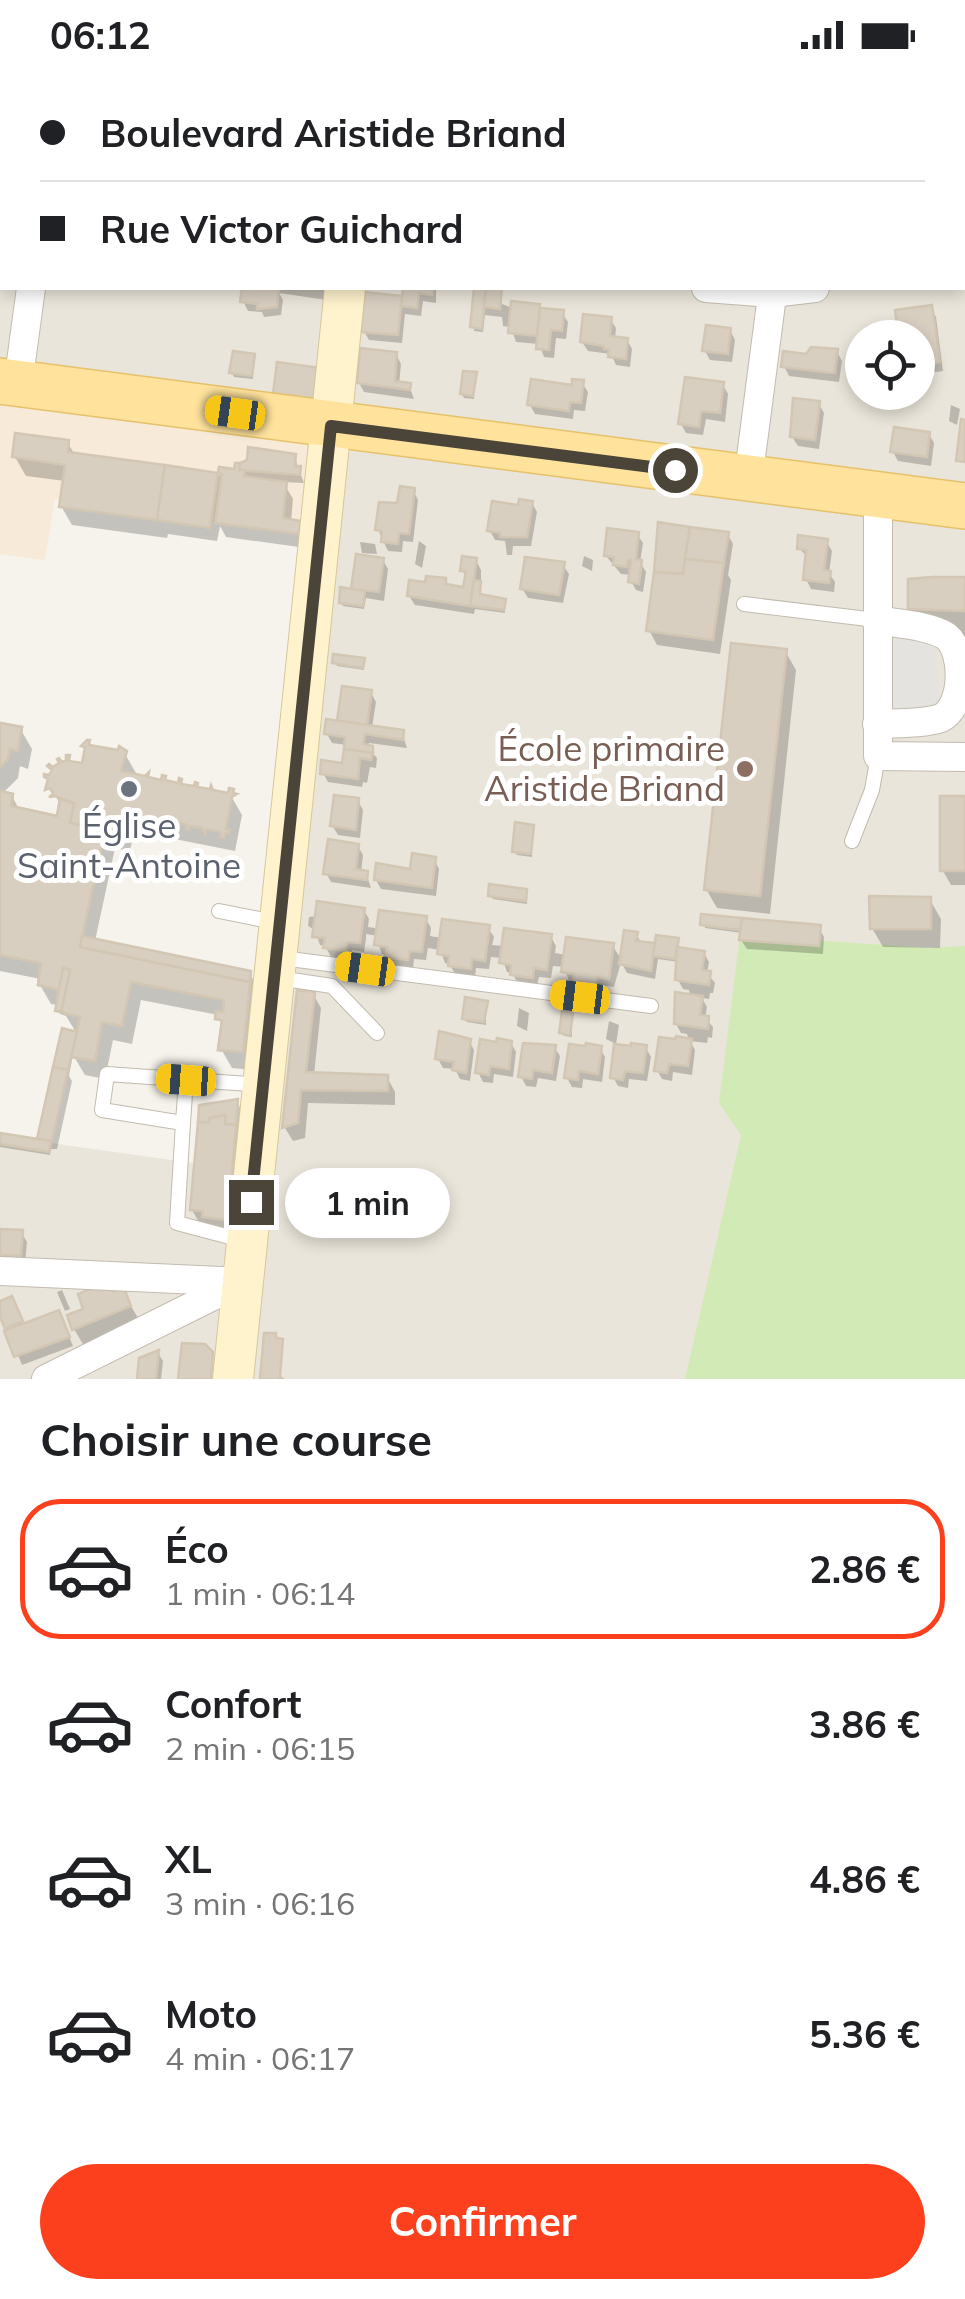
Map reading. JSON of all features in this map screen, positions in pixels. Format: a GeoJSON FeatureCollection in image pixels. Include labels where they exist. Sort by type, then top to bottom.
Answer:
{"type":"FeatureCollection","features":[{"type":"Feature","properties":{"kind":"main road"},"geometry":{"type":"LineString","coordinates":[[233,1379],[345,290]]}},
{"type":"Feature","properties":{"kind":"main road"},"geometry":{"type":"LineString","coordinates":[[9,382],[965,506]]}},
{"type":"Feature","properties":{"kind":"street"},"geometry":{"type":"LineString","coordinates":[[9,382],[31,290]]}},
{"type":"Feature","properties":{"kind":"street"},"geometry":{"type":"LineString","coordinates":[[748,480],[772,290]]}},
{"type":"Feature","properties":{"kind":"street"},"geometry":{"type":"LineString","coordinates":[[878,496],[878,756],[965,756]]}},
{"type":"Feature","properties":{"kind":"street"},"geometry":{"type":"LineString","coordinates":[[876,620],[949,637],[963,656],[965,669],[956,703],[941,718],[877,724]]}},
{"type":"Feature","properties":{"kind":"street"},"geometry":{"type":"LineString","coordinates":[[0,1271],[242,1282]]}},
{"type":"Feature","properties":{"kind":"street"},"geometry":{"type":"LineString","coordinates":[[46,1379],[242,1282]]}},
{"type":"Feature","properties":{"kind":"lane"},"geometry":{"type":"LineString","coordinates":[[744,604],[876,620]]}},
{"type":"Feature","properties":{"kind":"lane"},"geometry":{"type":"LineString","coordinates":[[852,842],[872,790],[878,756]]}},
{"type":"Feature","properties":{"kind":"lane"},"geometry":{"type":"LineString","coordinates":[[218,911],[332,986],[376,1033]]}},
{"type":"Feature","properties":{"kind":"lane"},"geometry":{"type":"LineString","coordinates":[[277,952],[652,1006]]}},
{"type":"Feature","properties":{"kind":"lane"},"geometry":{"type":"LineString","coordinates":[[182,1123],[102,1110],[108,1074],[263,1085]]}},
{"type":"Feature","properties":{"kind":"lane"},"geometry":{"type":"LineString","coordinates":[[186,1080],[177,1223],[247,1241]]}},
{"type":"Feature","properties":{"kind":"shaded area"},"geometry":{"type":"Polygon","coordinates":[[[0,290],[965,290],[965,1379],[0,1379],[0,1136],[257,1172],[317,538],[0,388],[0,290]]]}},
{"type":"Feature","properties":{"kind":"shaded area"},"geometry":{"type":"Polygon","coordinates":[[[0,388],[329,432],[317,538],[55,499],[45,560],[0,554],[0,388]]]}},
{"type":"Feature","properties":{"kind":"shaded area"},"geometry":{"type":"Polygon","coordinates":[[[890,623],[934,631],[941,717],[893,724],[890,623]]]}},
{"type":"Feature","properties":{"kind":"green space"},"geometry":{"type":"Polygon","coordinates":[[[740,935],[927,948],[965,946],[965,1379],[685,1379],[741,1135],[719,1103],[740,935]]]}},
{"type":"Feature","properties":{"kind":"building"},"geometry":{"type":"Polygon","coordinates":[[[242,290],[279,290],[277,307],[257,309],[257,304],[240,302],[242,290]]]}},
{"type":"Feature","properties":{"kind":"building"},"geometry":{"type":"Polygon","coordinates":[[[403,290],[433,290],[432,295],[419,293],[417,308],[401,306],[403,290]]]}},
{"type":"Feature","properties":{"kind":"building"},"geometry":{"type":"Polygon","coordinates":[[[474,290],[486,290],[482,329],[470,327],[474,290]]]}},
{"type":"Feature","properties":{"kind":"building"},"geometry":{"type":"Polygon","coordinates":[[[486,290],[502,290],[500,309],[484,307],[486,290]]]}},
{"type":"Feature","properties":{"kind":"building"},"geometry":{"type":"Polygon","coordinates":[[[365,292],[402,296],[398,335],[361,332],[365,292]]]}},
{"type":"Feature","properties":{"kind":"building"},"geometry":{"type":"Polygon","coordinates":[[[511,301],[540,304],[537,336],[508,333],[511,301]]]}},
{"type":"Feature","properties":{"kind":"building"},"geometry":{"type":"Polygon","coordinates":[[[932,305],[934,320],[896,320],[895,310],[932,305]]]}},
{"type":"Feature","properties":{"kind":"building"},"geometry":{"type":"Polygon","coordinates":[[[540,308],[564,310],[562,331],[551,330],[549,350],[536,349],[540,308]]]}},
{"type":"Feature","properties":{"kind":"building"},"geometry":{"type":"Polygon","coordinates":[[[583,314],[612,317],[610,336],[628,338],[626,359],[608,357],[609,349],[604,346],[580,342],[583,314]]]}},
{"type":"Feature","properties":{"kind":"building"},"geometry":{"type":"Polygon","coordinates":[[[706,325],[731,328],[728,354],[702,351],[706,325]]]}},
{"type":"Feature","properties":{"kind":"building"},"geometry":{"type":"Polygon","coordinates":[[[935,326],[940,362],[935,363],[935,326]]]}},
{"type":"Feature","properties":{"kind":"building"},"geometry":{"type":"Polygon","coordinates":[[[811,347],[838,349],[835,373],[781,367],[783,351],[806,354],[811,347]]]}},
{"type":"Feature","properties":{"kind":"building"},"geometry":{"type":"Polygon","coordinates":[[[360,348],[397,352],[395,381],[411,383],[410,390],[357,383],[360,348]]]}},
{"type":"Feature","properties":{"kind":"building"},"geometry":{"type":"Polygon","coordinates":[[[233,351],[255,354],[252,376],[229,373],[233,351]]]}},
{"type":"Feature","properties":{"kind":"building"},"geometry":{"type":"Polygon","coordinates":[[[277,362],[321,368],[317,399],[273,394],[277,362]]]}},
{"type":"Feature","properties":{"kind":"building"},"geometry":{"type":"Polygon","coordinates":[[[463,371],[477,372],[473,396],[460,394],[463,371]]]}},
{"type":"Feature","properties":{"kind":"building"},"geometry":{"type":"Polygon","coordinates":[[[685,377],[724,382],[720,413],[701,411],[699,427],[678,424],[685,377]]]}},
{"type":"Feature","properties":{"kind":"building"},"geometry":{"type":"Polygon","coordinates":[[[531,379],[572,385],[572,379],[584,380],[581,403],[570,402],[569,411],[527,405],[531,379]]]}},
{"type":"Feature","properties":{"kind":"building"},"geometry":{"type":"Polygon","coordinates":[[[793,398],[820,401],[815,440],[790,437],[793,398]]]}},
{"type":"Feature","properties":{"kind":"building"},"geometry":{"type":"Polygon","coordinates":[[[961,419],[965,420],[965,462],[956,461],[961,419]]]}},
{"type":"Feature","properties":{"kind":"building"},"geometry":{"type":"Polygon","coordinates":[[[894,427],[930,432],[927,457],[890,452],[894,427]]]}},
{"type":"Feature","properties":{"kind":"building"},"geometry":{"type":"Polygon","coordinates":[[[15,433],[69,440],[68,452],[165,465],[157,520],[59,507],[65,465],[12,457],[15,433]]]}},
{"type":"Feature","properties":{"kind":"building"},"geometry":{"type":"Polygon","coordinates":[[[248,447],[296,454],[295,466],[301,466],[300,475],[239,470],[240,463],[247,460],[248,447]]]}},
{"type":"Feature","properties":{"kind":"building"},"geometry":{"type":"Polygon","coordinates":[[[235,463],[240,463],[239,470],[245,470],[244,476],[287,482],[283,518],[301,521],[299,534],[215,523],[222,474],[218,473],[219,467],[234,469],[235,463]]]}},
{"type":"Feature","properties":{"kind":"building"},"geometry":{"type":"Polygon","coordinates":[[[165,465],[218,473],[210,528],[157,520],[165,465]]]}},
{"type":"Feature","properties":{"kind":"building"},"geometry":{"type":"Polygon","coordinates":[[[400,486],[415,488],[409,534],[399,533],[398,544],[381,542],[382,531],[375,530],[379,502],[397,503],[400,486]]]}},
{"type":"Feature","properties":{"kind":"building"},"geometry":{"type":"Polygon","coordinates":[[[519,499],[533,501],[527,537],[500,537],[500,533],[487,531],[492,501],[518,505],[519,499]]]}},
{"type":"Feature","properties":{"kind":"building"},"geometry":{"type":"Polygon","coordinates":[[[658,522],[690,527],[683,574],[654,572],[658,522]]]}},
{"type":"Feature","properties":{"kind":"building"},"geometry":{"type":"Polygon","coordinates":[[[690,527],[729,532],[724,563],[685,559],[690,527]]]}},
{"type":"Feature","properties":{"kind":"building"},"geometry":{"type":"Polygon","coordinates":[[[607,528],[639,532],[639,584],[628,582],[631,560],[627,567],[613,565],[614,557],[604,556],[607,528]]]}},
{"type":"Feature","properties":{"kind":"building"},"geometry":{"type":"Polygon","coordinates":[[[798,535],[828,539],[824,570],[831,571],[829,583],[803,580],[806,550],[797,549],[798,535]]]}},
{"type":"Feature","properties":{"kind":"building"},"geometry":{"type":"Polygon","coordinates":[[[356,554],[384,558],[379,592],[351,589],[356,554]]]}},
{"type":"Feature","properties":{"kind":"building"},"geometry":{"type":"Polygon","coordinates":[[[462,556],[477,558],[470,606],[407,596],[409,580],[425,582],[426,576],[446,578],[446,584],[463,587],[466,571],[460,571],[462,556]]]}},
{"type":"Feature","properties":{"kind":"building"},"geometry":{"type":"Polygon","coordinates":[[[525,557],[565,562],[559,595],[520,589],[525,557]]]}},
{"type":"Feature","properties":{"kind":"building"},"geometry":{"type":"Polygon","coordinates":[[[685,559],[724,563],[713,640],[646,631],[654,572],[683,574],[685,559]]]}},
{"type":"Feature","properties":{"kind":"building"},"geometry":{"type":"Polygon","coordinates":[[[965,577],[965,611],[908,609],[908,579],[965,577]]]}},
{"type":"Feature","properties":{"kind":"building"},"geometry":{"type":"Polygon","coordinates":[[[474,580],[481,581],[480,594],[506,599],[504,610],[470,606],[474,580]]]}},
{"type":"Feature","properties":{"kind":"building"},"geometry":{"type":"Polygon","coordinates":[[[340,587],[365,591],[363,606],[339,603],[340,587]]]}},
{"type":"Feature","properties":{"kind":"building","name":"École primaire Aristide Briand"},"geometry":{"type":"Polygon","coordinates":[[[731,643],[787,649],[760,896],[704,890],[731,643]]]}},
{"type":"Feature","properties":{"kind":"building"},"geometry":{"type":"Polygon","coordinates":[[[333,654],[365,658],[363,668],[332,663],[333,654]]]}},
{"type":"Feature","properties":{"kind":"building"},"geometry":{"type":"Polygon","coordinates":[[[342,686],[372,690],[367,725],[337,721],[342,686]]]}},
{"type":"Feature","properties":{"kind":"building"},"geometry":{"type":"Polygon","coordinates":[[[326,719],[404,730],[403,740],[365,734],[363,744],[373,746],[373,753],[344,749],[345,737],[324,734],[326,719]]]}},
{"type":"Feature","properties":{"kind":"building"},"geometry":{"type":"Polygon","coordinates":[[[0,723],[22,727],[18,751],[10,749],[8,759],[0,767],[0,723]]]}},
{"type":"Feature","properties":{"kind":"building"},"geometry":{"type":"Polygon","coordinates":[[[0,723],[22,727],[18,751],[10,749],[8,759],[0,767],[0,723]]]}},
{"type":"Feature","properties":{"kind":"building","name":"Église Saint-Antoine"},"geometry":{"type":"Polygon","coordinates":[[[87,740],[89,745],[118,750],[119,746],[127,751],[121,771],[145,776],[149,772],[148,777],[161,780],[162,775],[165,780],[178,783],[179,778],[181,784],[194,786],[195,782],[197,787],[210,789],[211,785],[213,790],[228,793],[229,788],[234,789],[237,794],[232,797],[226,829],[229,833],[224,838],[220,837],[221,832],[206,829],[205,834],[202,828],[190,826],[189,830],[187,825],[174,822],[170,826],[171,821],[157,819],[154,823],[154,819],[141,816],[137,820],[138,815],[124,813],[120,834],[70,823],[74,803],[49,797],[53,794],[50,788],[45,790],[48,779],[44,774],[49,775],[52,770],[49,764],[53,767],[59,763],[57,759],[66,760],[66,755],[70,755],[69,761],[82,763],[85,747],[81,746],[87,740]]]}},
{"type":"Feature","properties":{"kind":"building"},"geometry":{"type":"Polygon","coordinates":[[[344,749],[373,753],[371,760],[360,758],[358,779],[320,774],[321,760],[342,763],[344,749]]]}},
{"type":"Feature","properties":{"kind":"building"},"geometry":{"type":"Polygon","coordinates":[[[0,791],[13,794],[11,806],[57,816],[60,799],[74,803],[70,823],[105,830],[80,947],[250,982],[243,1052],[218,1050],[222,1020],[215,1019],[216,1011],[223,1012],[224,1000],[131,982],[122,1026],[102,1022],[95,1061],[71,1057],[80,1017],[61,1012],[70,970],[63,968],[59,990],[38,985],[41,963],[0,955],[0,791]]]}},
{"type":"Feature","properties":{"kind":"building"},"geometry":{"type":"Polygon","coordinates":[[[0,791],[13,794],[11,806],[57,816],[60,799],[74,803],[70,823],[105,830],[80,947],[250,982],[243,1052],[218,1050],[222,1020],[215,1019],[216,1011],[223,1012],[224,1000],[131,982],[122,1026],[102,1022],[95,1061],[71,1057],[80,1017],[61,1012],[70,970],[63,968],[59,990],[38,985],[41,963],[0,955],[0,791]]]}},
{"type":"Feature","properties":{"kind":"building"},"geometry":{"type":"Polygon","coordinates":[[[334,795],[359,798],[356,830],[330,826],[334,795]]]}},
{"type":"Feature","properties":{"kind":"building"},"geometry":{"type":"Polygon","coordinates":[[[940,796],[965,796],[965,871],[940,871],[940,796]]]}},
{"type":"Feature","properties":{"kind":"building"},"geometry":{"type":"Polygon","coordinates":[[[515,822],[534,825],[531,854],[512,852],[515,822]]]}},
{"type":"Feature","properties":{"kind":"building"},"geometry":{"type":"Polygon","coordinates":[[[328,839],[359,844],[356,869],[368,871],[367,880],[323,874],[328,839]]]}},
{"type":"Feature","properties":{"kind":"building"},"geometry":{"type":"Polygon","coordinates":[[[412,853],[436,857],[432,888],[374,880],[376,863],[410,869],[412,853]]]}},
{"type":"Feature","properties":{"kind":"building"},"geometry":{"type":"Polygon","coordinates":[[[489,884],[527,889],[526,901],[488,896],[489,884]]]}},
{"type":"Feature","properties":{"kind":"building"},"geometry":{"type":"Polygon","coordinates":[[[869,896],[931,897],[931,929],[870,929],[869,896]]]}},
{"type":"Feature","properties":{"kind":"building"},"geometry":{"type":"Polygon","coordinates":[[[317,901],[365,908],[360,943],[347,942],[346,951],[323,948],[325,938],[312,937],[317,901]]]}},
{"type":"Feature","properties":{"kind":"building"},"geometry":{"type":"Polygon","coordinates":[[[379,910],[427,916],[422,952],[410,951],[408,960],[385,957],[387,947],[374,945],[379,910]]]}},
{"type":"Feature","properties":{"kind":"building"},"geometry":{"type":"Polygon","coordinates":[[[701,914],[742,918],[740,930],[700,925],[701,914]]]}},
{"type":"Feature","properties":{"kind":"building"},"geometry":{"type":"Polygon","coordinates":[[[742,918],[821,925],[819,946],[739,940],[742,918]]]}},
{"type":"Feature","properties":{"kind":"building"},"geometry":{"type":"Polygon","coordinates":[[[442,919],[490,925],[485,961],[472,959],[471,969],[448,966],[449,956],[437,954],[442,919]]]}},
{"type":"Feature","properties":{"kind":"building"},"geometry":{"type":"Polygon","coordinates":[[[504,928],[552,934],[547,970],[534,968],[533,978],[510,975],[511,965],[499,963],[504,928]]]}},
{"type":"Feature","properties":{"kind":"building"},"geometry":{"type":"Polygon","coordinates":[[[624,930],[638,932],[636,941],[655,943],[651,971],[619,964],[624,930]]]}},
{"type":"Feature","properties":{"kind":"building"},"geometry":{"type":"Polygon","coordinates":[[[656,935],[679,938],[675,959],[653,956],[656,935]]]}},
{"type":"Feature","properties":{"kind":"building"},"geometry":{"type":"Polygon","coordinates":[[[82,936],[251,971],[250,982],[80,947],[82,936]]]}},
{"type":"Feature","properties":{"kind":"building"},"geometry":{"type":"Polygon","coordinates":[[[566,937],[614,943],[609,979],[597,977],[595,987],[573,983],[574,974],[561,972],[566,937]]]}},
{"type":"Feature","properties":{"kind":"building"},"geometry":{"type":"Polygon","coordinates":[[[677,947],[705,951],[702,970],[711,971],[709,985],[675,980],[677,947]]]}},
{"type":"Feature","properties":{"kind":"building"},"geometry":{"type":"Polygon","coordinates":[[[63,968],[70,970],[61,1012],[55,1011],[63,968]]]}},
{"type":"Feature","properties":{"kind":"building"},"geometry":{"type":"Polygon","coordinates":[[[297,990],[315,992],[306,1072],[388,1075],[388,1091],[301,1090],[298,1123],[282,1128],[297,990]]]}},
{"type":"Feature","properties":{"kind":"building"},"geometry":{"type":"Polygon","coordinates":[[[675,992],[703,996],[700,1015],[709,1016],[708,1029],[674,1024],[675,992]]]}},
{"type":"Feature","properties":{"kind":"building"},"geometry":{"type":"Polygon","coordinates":[[[465,997],[488,1001],[484,1022],[462,1019],[465,997]]]}},
{"type":"Feature","properties":{"kind":"building"},"geometry":{"type":"Polygon","coordinates":[[[562,1011],[573,1013],[570,1035],[559,1033],[562,1011]]]}},
{"type":"Feature","properties":{"kind":"building"},"geometry":{"type":"Polygon","coordinates":[[[62,1028],[77,1032],[68,1070],[53,1067],[62,1028]]]}},
{"type":"Feature","properties":{"kind":"building"},"geometry":{"type":"Polygon","coordinates":[[[439,1031],[471,1039],[466,1073],[452,1070],[454,1062],[435,1059],[439,1031]]]}},
{"type":"Feature","properties":{"kind":"building"},"geometry":{"type":"Polygon","coordinates":[[[659,1037],[692,1039],[688,1066],[669,1064],[667,1073],[654,1071],[659,1037]]]}},
{"type":"Feature","properties":{"kind":"building"},"geometry":{"type":"Polygon","coordinates":[[[497,1038],[512,1041],[509,1069],[490,1066],[489,1075],[475,1073],[480,1039],[496,1042],[497,1038]]]}},
{"type":"Feature","properties":{"kind":"building"},"geometry":{"type":"Polygon","coordinates":[[[523,1043],[556,1045],[552,1073],[533,1070],[532,1079],[518,1077],[523,1043]]]}},
{"type":"Feature","properties":{"kind":"building"},"geometry":{"type":"Polygon","coordinates":[[[569,1044],[602,1046],[598,1074],[579,1071],[578,1080],[564,1078],[569,1044]]]}},
{"type":"Feature","properties":{"kind":"building"},"geometry":{"type":"Polygon","coordinates":[[[614,1044],[647,1045],[643,1073],[625,1071],[623,1080],[610,1078],[614,1044]]]}},
{"type":"Feature","properties":{"kind":"building"},"geometry":{"type":"Polygon","coordinates":[[[53,1067],[68,1070],[52,1141],[37,1139],[53,1067]]]}},
{"type":"Feature","properties":{"kind":"building"},"geometry":{"type":"Polygon","coordinates":[[[238,1099],[236,1125],[225,1124],[225,1115],[209,1118],[209,1123],[198,1122],[199,1105],[238,1099]]]}},
{"type":"Feature","properties":{"kind":"building"},"geometry":{"type":"Polygon","coordinates":[[[225,1115],[225,1124],[236,1125],[228,1220],[202,1217],[203,1211],[190,1210],[198,1122],[209,1123],[209,1118],[225,1115]]]}},
{"type":"Feature","properties":{"kind":"building"},"geometry":{"type":"Polygon","coordinates":[[[0,1133],[51,1141],[49,1152],[0,1144],[0,1133]]]}},
{"type":"Feature","properties":{"kind":"building"},"geometry":{"type":"Polygon","coordinates":[[[0,1229],[23,1230],[21,1256],[0,1255],[0,1229]]]}},
{"type":"Feature","properties":{"kind":"building"},"geometry":{"type":"Polygon","coordinates":[[[108,1282],[113,1292],[124,1288],[131,1306],[72,1330],[67,1315],[83,1309],[78,1294],[108,1282]]]}},
{"type":"Feature","properties":{"kind":"building"},"geometry":{"type":"Polygon","coordinates":[[[12,1296],[23,1321],[5,1329],[0,1301],[12,1296]]]}},
{"type":"Feature","properties":{"kind":"building"},"geometry":{"type":"Polygon","coordinates":[[[59,1310],[70,1337],[14,1357],[4,1331],[59,1310]]]}},
{"type":"Feature","properties":{"kind":"building"},"geometry":{"type":"Polygon","coordinates":[[[264,1333],[276,1333],[276,1338],[283,1339],[283,1379],[260,1379],[264,1333]]]}},
{"type":"Feature","properties":{"kind":"building"},"geometry":{"type":"Polygon","coordinates":[[[182,1343],[205,1344],[213,1352],[211,1379],[178,1379],[182,1343]]]}},
{"type":"Feature","properties":{"kind":"building"},"geometry":{"type":"Polygon","coordinates":[[[159,1350],[156,1379],[137,1379],[139,1358],[159,1350]]]}},
{"type":"Feature","properties":{"kind":"place","name":"École primaire Aristide Briand"},"geometry":{"type":"Point","coordinates":[745,769]}},
{"type":"Feature","properties":{"kind":"place","name":"Église Saint-Antoine"},"geometry":{"type":"Point","coordinates":[129,789]}},
{"type":"Feature","properties":{"kind":"route"},"geometry":{"type":"LineString","coordinates":[[251,1202],[331,426],[675,470]]}}]}
